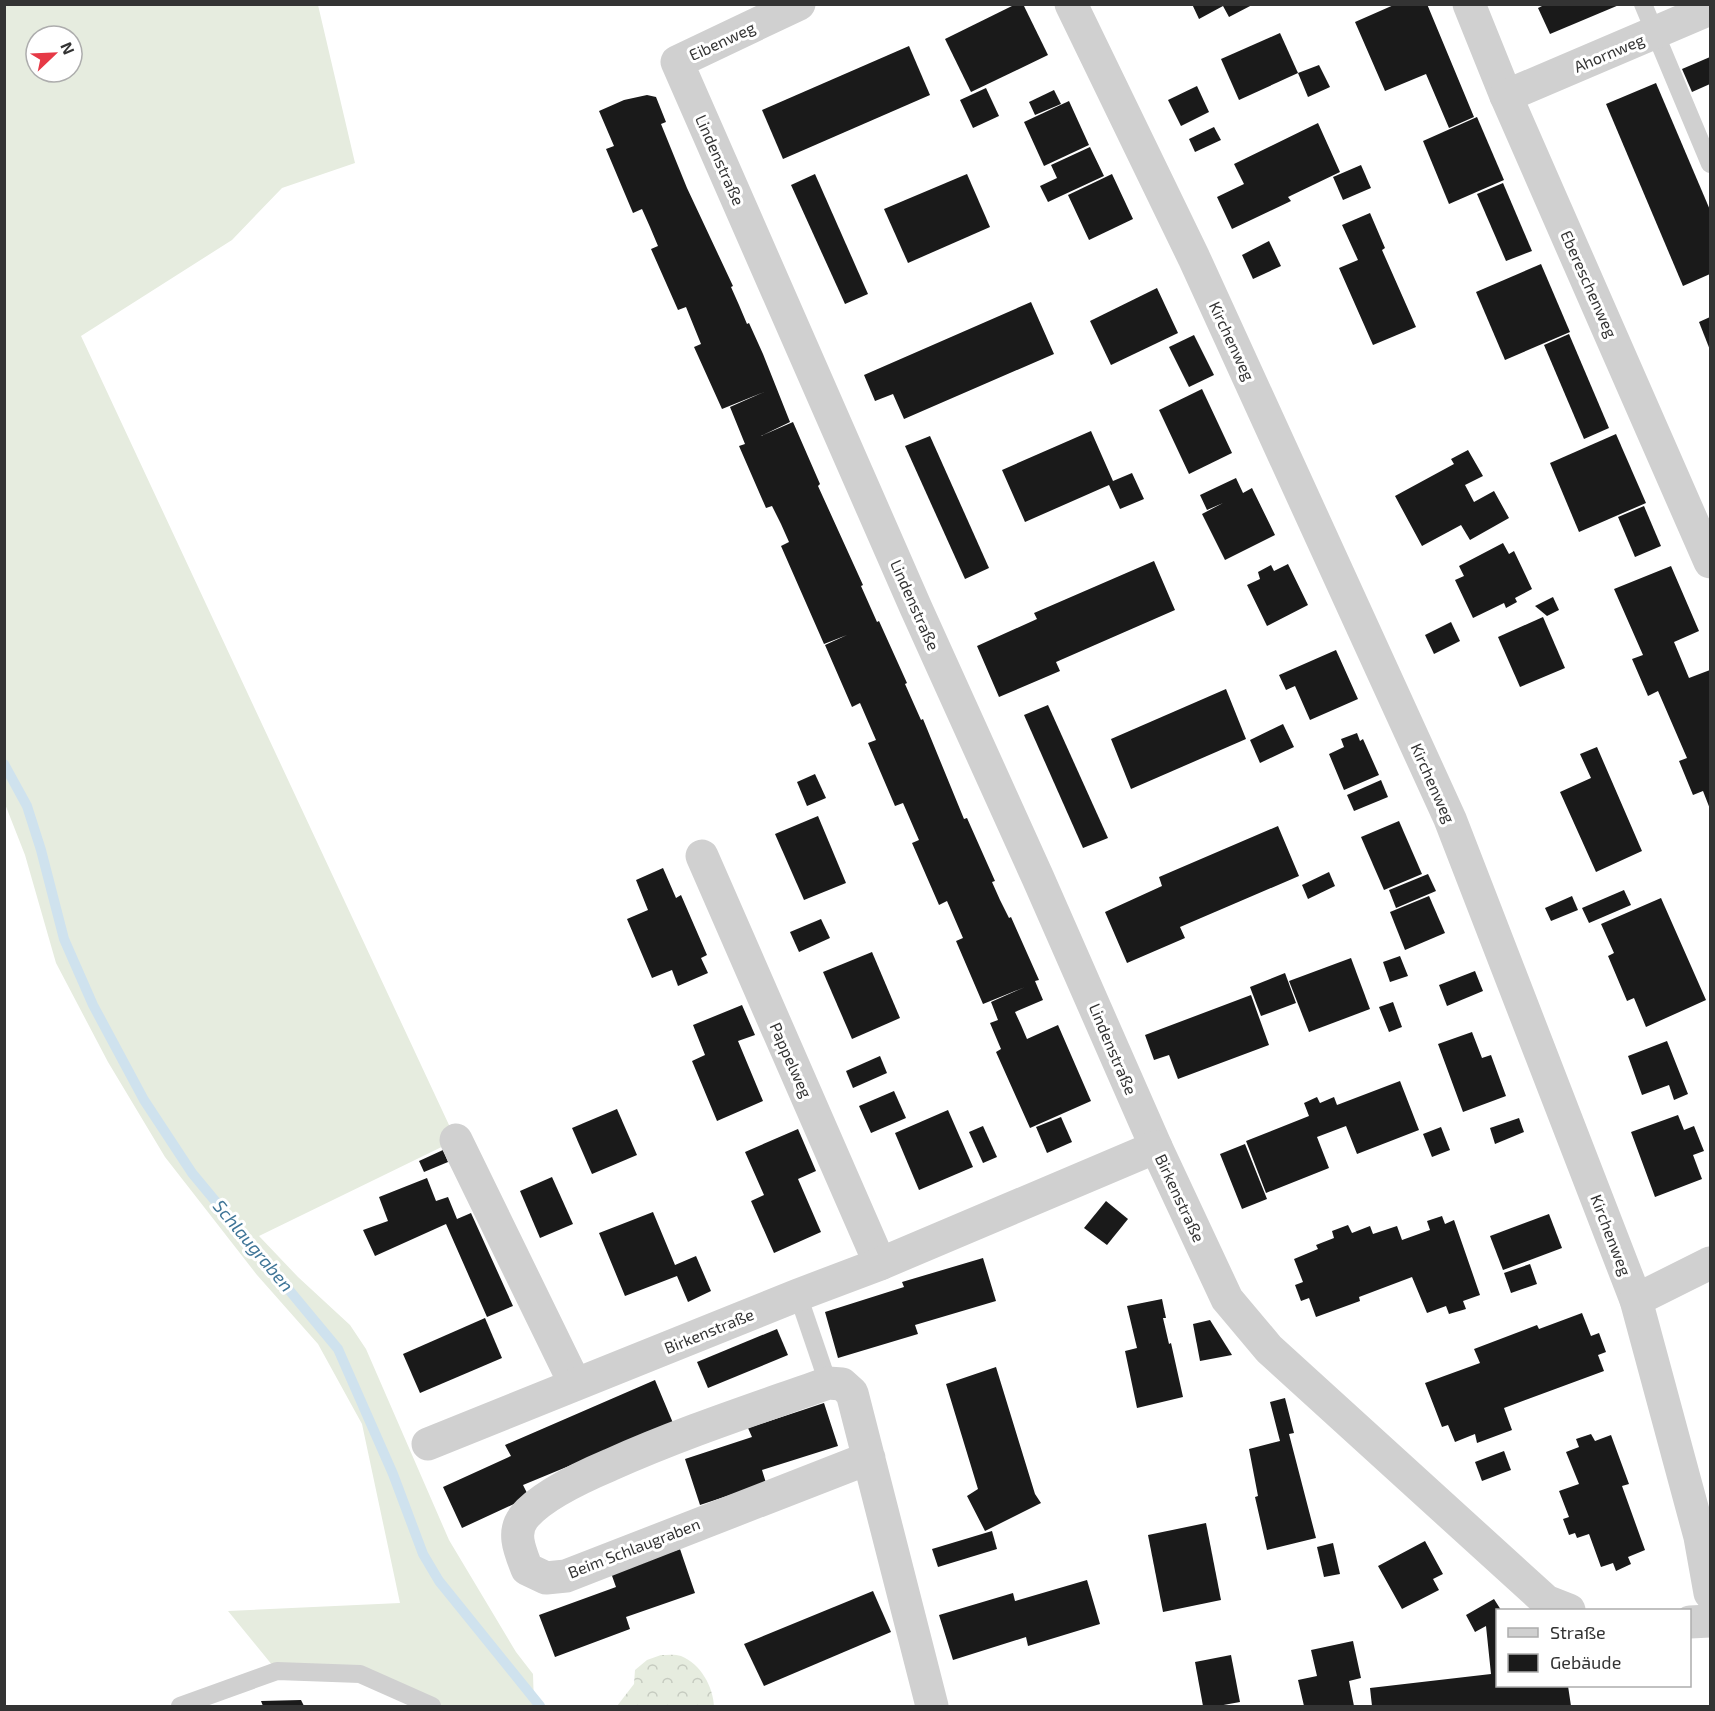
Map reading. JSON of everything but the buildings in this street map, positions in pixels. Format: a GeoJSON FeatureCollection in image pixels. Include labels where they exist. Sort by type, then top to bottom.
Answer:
{"type":"FeatureCollection","features":[{"type":"Feature","properties":{"kind":"street","name":"Eibenweg"},"geometry":{"type":"LineString","coordinates":[[677,62],[799,4]]}},
{"type":"Feature","properties":{"kind":"street","name":"Kirchenweg"},"geometry":{"type":"LineString","coordinates":[[1071,4],[1194,258],[1450,819],[1636,1300],[1700,1537],[1710,1593]]}},
{"type":"Feature","properties":{"kind":"street","name":"Ebereschenweg"},"geometry":{"type":"LineString","coordinates":[[1468,4],[1506,96],[1709,557]]}},
{"type":"Feature","properties":{"kind":"street","name":"Ahornweg"},"geometry":{"type":"LineString","coordinates":[[1506,96],[1649,19],[1710,9]]}},
{"type":"Feature","properties":{"kind":"street","name":"Lindenstraße"},"geometry":{"type":"LineString","coordinates":[[677,62],[1156,1147]]}},
{"type":"Feature","properties":{"kind":"street","name":"Pappelweg"},"geometry":{"type":"LineString","coordinates":[[702,856],[880,1264]]}},
{"type":"Feature","properties":{"kind":"street"},"geometry":{"type":"LineString","coordinates":[[456,1140],[575,1384]]}},
{"type":"Feature","properties":{"kind":"street","name":"Birkenstraße"},"geometry":{"type":"LineString","coordinates":[[428,1444],[880,1264],[1156,1147],[1227,1299],[1269,1349],[1546,1601],[1564,1609]]}},
{"type":"Feature","properties":{"kind":"street"},"geometry":{"type":"LineString","coordinates":[[1636,1300],[1710,1263]]}},
{"type":"Feature","properties":{"kind":"street"},"geometry":{"type":"LineString","coordinates":[[835,1383],[852,1393],[932,1707]]}},
{"type":"Feature","properties":{"kind":"street","name":"Beim Schlaugraben"},"geometry":{"type":"LineString","coordinates":[[835,1383],[660,1443],[577,1480],[541,1503],[523,1518],[518,1536],[518,1547],[527,1569],[546,1578],[566,1576],[869,1458]]}},
{"type":"Feature","properties":{"kind":"street"},"geometry":{"type":"LineString","coordinates":[[1691,1622],[1710,1621]]}},
{"type":"Feature","properties":{"kind":"lane"},"geometry":{"type":"LineString","coordinates":[[1649,19],[1710,164]]}},
{"type":"Feature","properties":{"kind":"lane"},"geometry":{"type":"LineString","coordinates":[[798,1295],[835,1383]]}},
{"type":"Feature","properties":{"kind":"lane"},"geometry":{"type":"LineString","coordinates":[[180,1707],[278,1671],[360,1674],[432,1707]]}},
{"type":"Feature","properties":{"kind":"green space"},"geometry":{"type":"Polygon","coordinates":[[[5,5],[318,5],[355,163],[282,188],[232,240],[81,336],[456,1140],[259,1236],[298,1277],[350,1325],[366,1349],[449,1540],[516,1652],[533,1674],[534,1706],[432,1706],[360,1674],[277,1671],[228,1611],[400,1603],[362,1424],[318,1344],[257,1275],[165,1157],[108,1062],[56,963],[25,855],[5,804],[5,5]]]}},
{"type":"Feature","properties":{"kind":"green space"},"geometry":{"type":"Polygon","coordinates":[[[661,1655],[681,1656],[700,1670],[711,1691],[714,1706],[617,1706],[634,1684],[635,1670],[647,1660],[661,1655]]]}},
{"type":"Feature","properties":{"kind":"waterway","name":"Schlaugraben"},"geometry":{"type":"LineString","coordinates":[[4,764],[27,806],[64,939],[93,1005],[144,1100],[192,1173],[338,1349],[393,1474],[423,1554],[439,1581],[540,1706]]}}]}
